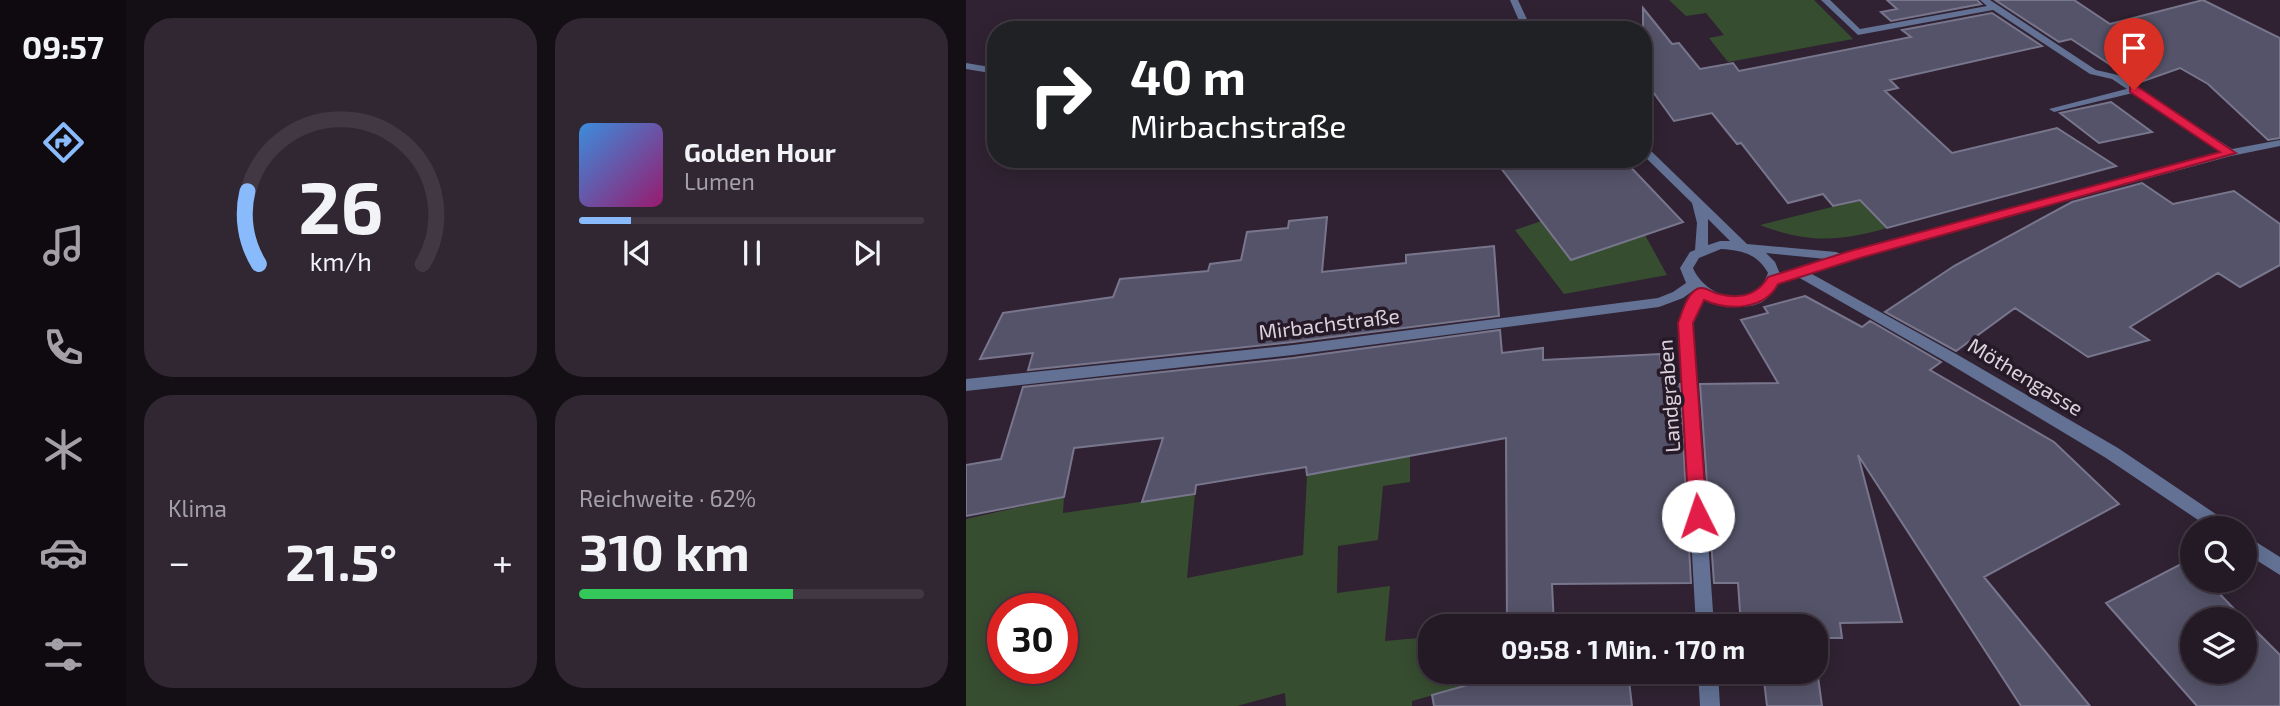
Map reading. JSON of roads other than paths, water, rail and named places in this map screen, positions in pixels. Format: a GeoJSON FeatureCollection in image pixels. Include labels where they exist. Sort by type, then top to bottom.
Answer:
{"type":"FeatureCollection","features":[{"type":"Feature","properties":{"kind":"street"},"geometry":{"type":"LineString","coordinates":[[1514,0],[1524,21]]}},
{"type":"Feature","properties":{"kind":"street"},"geometry":{"type":"LineString","coordinates":[[1825,0],[1858,33],[1995,7]]}},
{"type":"Feature","properties":{"kind":"street"},"geometry":{"type":"LineString","coordinates":[[1984,0],[2093,72],[2115,77],[2230,153]]}},
{"type":"Feature","properties":{"kind":"street"},"geometry":{"type":"LineString","coordinates":[[966,66],[987,70]]}},
{"type":"Feature","properties":{"kind":"street"},"geometry":{"type":"LineString","coordinates":[[2054,109],[2134,90]]}},
{"type":"Feature","properties":{"kind":"street"},"geometry":{"type":"LineString","coordinates":[[1773,281],[1855,254],[2230,153],[2280,143]]}},
{"type":"Feature","properties":{"kind":"street"},"geometry":{"type":"LineString","coordinates":[[1652,158],[1744,247],[1757,252],[1771,265],[1773,281],[1768,290],[1744,302],[1722,301],[1697,288],[1688,274],[1693,257],[1701,250],[1720,245],[1744,247],[1829,257],[1855,254]]}},
{"type":"Feature","properties":{"kind":"street"},"geometry":{"type":"LineString","coordinates":[[1696,203],[1703,223],[1701,250]]}},
{"type":"Feature","properties":{"kind":"street","name":"Möthengasse"},"geometry":{"type":"LineString","coordinates":[[1800,273],[2112,453],[2205,516]]}},
{"type":"Feature","properties":{"kind":"street","name":"Mirbachstraße"},"geometry":{"type":"LineString","coordinates":[[966,385],[1293,349],[1646,303],[1697,288]]}},
{"type":"Feature","properties":{"kind":"street","name":"Landgraben"},"geometry":{"type":"LineString","coordinates":[[1697,288],[1686,323],[1704,614]]}},
{"type":"Feature","properties":{"kind":"street"},"geometry":{"type":"LineString","coordinates":[[2257,551],[2280,567]]}},
{"type":"Feature","properties":{"kind":"street"},"geometry":{"type":"LineString","coordinates":[[1709,684],[1710,706]]}}]}
